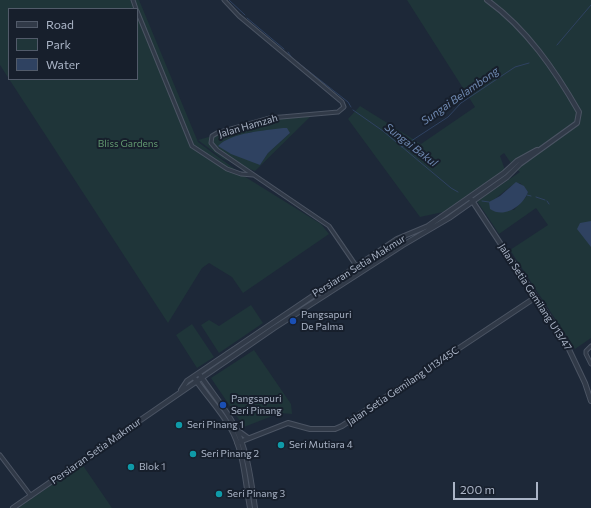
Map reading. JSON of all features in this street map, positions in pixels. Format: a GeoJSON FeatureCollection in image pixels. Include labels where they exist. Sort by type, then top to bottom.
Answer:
{"type":"FeatureCollection","features":[{"type":"Feature","properties":{"kind":"street","name":"Jalan Hamzah"},"geometry":{"type":"LineString","coordinates":[[224,0],[239,16],[342,102],[344,107],[338,112],[270,118],[223,131],[212,136],[211,143],[217,150],[329,226],[357,268]]}},
{"type":"Feature","properties":{"kind":"street","name":"Persiaran Setia Makmur"},"geometry":{"type":"LineString","coordinates":[[13,508],[179,394],[187,381],[195,379],[357,268],[396,239],[428,226],[507,177],[520,164],[577,124],[579,112],[530,41],[517,26],[487,0]]}},
{"type":"Feature","properties":{"kind":"street"},"geometry":{"type":"LineString","coordinates":[[138,12],[192,146],[227,169],[242,174],[255,175]]}},
{"type":"Feature","properties":{"kind":"street","name":"Persiaran Setia Makmur"},"geometry":{"type":"LineString","coordinates":[[200,375],[403,245],[449,218],[471,199]]}},
{"type":"Feature","properties":{"kind":"street","name":"Jalan Setia Gemilang U13/47"},"geometry":{"type":"LineString","coordinates":[[471,199],[569,350],[585,383],[591,401]]}},
{"type":"Feature","properties":{"kind":"street"},"geometry":{"type":"LineString","coordinates":[[334,290],[338,283],[357,268],[395,246],[403,245]]}},
{"type":"Feature","properties":{"kind":"street","name":"Jalan Setia Gemilang U13/45C"},"geometry":{"type":"LineString","coordinates":[[239,442],[288,423],[310,429],[335,429],[342,426],[536,297]]}},
{"type":"Feature","properties":{"kind":"street"},"geometry":{"type":"LineString","coordinates":[[591,346],[586,351],[586,354],[591,364]]}},
{"type":"Feature","properties":{"kind":"street"},"geometry":{"type":"LineString","coordinates":[[200,375],[237,430],[248,438],[244,447]]}},
{"type":"Feature","properties":{"kind":"street"},"geometry":{"type":"LineString","coordinates":[[195,379],[244,447],[248,462],[255,508]]}},
{"type":"Feature","properties":{"kind":"street"},"geometry":{"type":"LineString","coordinates":[[237,430],[250,508]]}},
{"type":"Feature","properties":{"kind":"street"},"geometry":{"type":"LineString","coordinates":[[0,454],[31,496]]}},
{"type":"Feature","properties":{"kind":"green space","name":"Bliss Gardens"},"geometry":{"type":"Polygon","coordinates":[[[0,0],[139,0],[198,142],[247,178],[321,224],[329,234],[243,293],[232,277],[209,263],[202,268],[168,323],[10,80],[138,80],[138,8],[8,8],[8,77],[0,65],[0,0]]]}},
{"type":"Feature","properties":{"kind":"green space"},"geometry":{"type":"Polygon","coordinates":[[[407,0],[591,0],[591,338],[575,349],[510,250],[548,225],[536,208],[499,234],[477,201],[520,172],[513,166],[504,153],[500,156],[505,170],[443,212],[420,217],[348,119],[360,106],[421,144],[475,107],[407,0]],[[520,183],[511,186],[491,202],[490,205],[514,210],[526,197],[528,192],[520,183]]]}},
{"type":"Feature","properties":{"kind":"green space"},"geometry":{"type":"Polygon","coordinates":[[[312,115],[255,171],[223,159],[198,140],[276,118],[312,115]],[[252,132],[225,141],[260,165],[268,153],[290,133],[252,132]]]}},
{"type":"Feature","properties":{"kind":"green space"},"geometry":{"type":"Polygon","coordinates":[[[251,305],[263,323],[219,353],[201,325],[209,320],[219,326],[251,305]]]}},
{"type":"Feature","properties":{"kind":"green space"},"geometry":{"type":"Polygon","coordinates":[[[192,324],[214,357],[197,368],[176,335],[192,324]]]}},
{"type":"Feature","properties":{"kind":"green space"},"geometry":{"type":"Polygon","coordinates":[[[254,350],[291,404],[292,414],[280,413],[244,427],[211,378],[254,350]]]}},
{"type":"Feature","properties":{"kind":"green space"},"geometry":{"type":"Polygon","coordinates":[[[82,464],[112,508],[18,508],[82,464]]]}},
{"type":"Feature","properties":{"kind":"water"},"geometry":{"type":"Polygon","coordinates":[[[287,128],[290,133],[268,153],[260,165],[231,154],[218,146],[224,141],[240,135],[287,128]]]}},
{"type":"Feature","properties":{"kind":"water"},"geometry":{"type":"Polygon","coordinates":[[[516,182],[524,186],[528,192],[522,202],[507,212],[495,212],[490,209],[489,202],[500,196],[516,182]]]}},
{"type":"Feature","properties":{"kind":"water"},"geometry":{"type":"Polygon","coordinates":[[[591,221],[591,247],[577,229],[580,223],[591,221]]]}},
{"type":"Feature","properties":{"kind":"waterway","name":"Sungai Bakul"},"geometry":{"type":"LineString","coordinates":[[229,0],[245,15]]}},
{"type":"Feature","properties":{"kind":"waterway","name":"Sungai Belambong"},"geometry":{"type":"LineString","coordinates":[[557,45],[591,5]]}},
{"type":"Feature","properties":{"kind":"waterway","name":"Sungai Bakul"},"geometry":{"type":"LineString","coordinates":[[247,18],[284,49]]}},
{"type":"Feature","properties":{"kind":"waterway","name":"Sungai Bakul"},"geometry":{"type":"LineString","coordinates":[[288,52],[292,58],[348,102],[351,107]]}},
{"type":"Feature","properties":{"kind":"waterway","name":"Sungai Belambong"},"geometry":{"type":"LineString","coordinates":[[402,147],[448,117],[461,103],[515,67],[529,63]]}},
{"type":"Feature","properties":{"kind":"waterway","name":"Sungai Bakul"},"geometry":{"type":"LineString","coordinates":[[353,110],[383,131],[451,188],[458,192]]}},
{"type":"Feature","properties":{"kind":"waterway","name":"Sungai Bakul"},"geometry":{"type":"LineString","coordinates":[[527,195],[531,196]]}},
{"type":"Feature","properties":{"kind":"waterway","name":"Sungai Bakul"},"geometry":{"type":"LineString","coordinates":[[536,197],[545,200]]}},
{"type":"Feature","properties":{"kind":"waterway","name":"Sungai Bakul"},"geometry":{"type":"LineString","coordinates":[[482,201],[489,202]]}},
{"type":"Feature","properties":{"kind":"place","name":"Pangsapuri De Palma"},"geometry":{"type":"Point","coordinates":[293,321]}},
{"type":"Feature","properties":{"kind":"place","name":"Pangsapuri Seri Pinang"},"geometry":{"type":"Point","coordinates":[223,405]}},
{"type":"Feature","properties":{"kind":"place","name":"Seri Pinang 1"},"geometry":{"type":"Point","coordinates":[179,425]}},
{"type":"Feature","properties":{"kind":"place","name":"Seri Mutiara 4"},"geometry":{"type":"Point","coordinates":[281,445]}},
{"type":"Feature","properties":{"kind":"place","name":"Seri Pinang 2"},"geometry":{"type":"Point","coordinates":[193,454]}},
{"type":"Feature","properties":{"kind":"place","name":"Blok 1"},"geometry":{"type":"Point","coordinates":[131,467]}},
{"type":"Feature","properties":{"kind":"place","name":"Seri Pinang 3"},"geometry":{"type":"Point","coordinates":[219,494]}}]}
